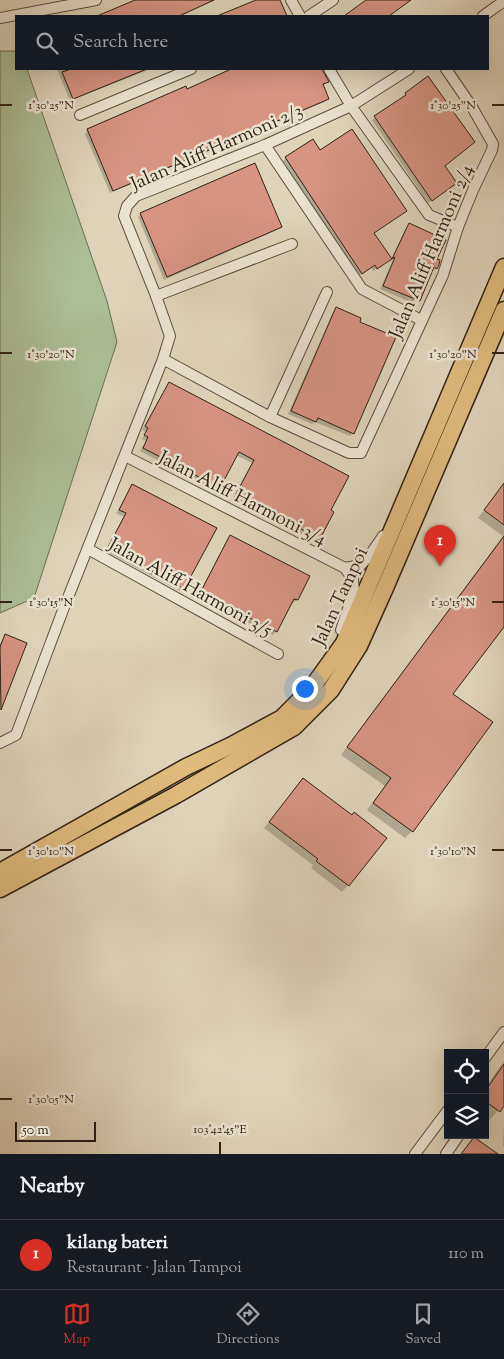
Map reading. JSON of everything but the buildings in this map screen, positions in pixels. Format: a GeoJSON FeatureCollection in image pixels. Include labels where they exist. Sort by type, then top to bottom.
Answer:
{"type":"FeatureCollection","features":[{"type":"Feature","properties":{"kind":"main road","name":"Jalan Tampoi"},"geometry":{"type":"LineString","coordinates":[[0,872],[186,767],[282,718],[311,689],[344,643],[504,267]]}},
{"type":"Feature","properties":{"kind":"main road","name":"Jalan Tampoi"},"geometry":{"type":"LineString","coordinates":[[0,889],[176,795],[294,727],[331,690],[359,646],[504,310]]}},
{"type":"Feature","properties":{"kind":"street"},"geometry":{"type":"LineString","coordinates":[[16,15],[96,0]]}},
{"type":"Feature","properties":{"kind":"street"},"geometry":{"type":"LineString","coordinates":[[291,0],[299,15]]}},
{"type":"Feature","properties":{"kind":"street"},"geometry":{"type":"LineString","coordinates":[[310,15],[333,0]]}},
{"type":"Feature","properties":{"kind":"street"},"geometry":{"type":"LineString","coordinates":[[484,15],[500,2]]}},
{"type":"Feature","properties":{"kind":"street"},"geometry":{"type":"LineString","coordinates":[[0,18],[15,15]]}},
{"type":"Feature","properties":{"kind":"street"},"geometry":{"type":"LineString","coordinates":[[80,115],[189,70]]}},
{"type":"Feature","properties":{"kind":"street"},"geometry":{"type":"LineString","coordinates":[[330,70],[351,106],[429,215],[458,227]]}},
{"type":"Feature","properties":{"kind":"street","name":"Jalan Aliff Harmoni 2/3"},"geometry":{"type":"LineString","coordinates":[[0,743],[16,735],[63,610],[163,359],[170,336],[124,216],[128,206],[136,196],[265,145],[351,106],[407,70]]}},
{"type":"Feature","properties":{"kind":"street","name":"Jalan Aliff Harmoni 2/4"},"geometry":{"type":"LineString","coordinates":[[270,417],[349,453],[361,452],[443,275],[458,227],[492,150],[493,144],[472,107],[447,70]]}},
{"type":"Feature","properties":{"kind":"street"},"geometry":{"type":"LineString","coordinates":[[265,145],[362,289],[421,320]]}},
{"type":"Feature","properties":{"kind":"street"},"geometry":{"type":"LineString","coordinates":[[156,296],[292,244]]}},
{"type":"Feature","properties":{"kind":"street"},"geometry":{"type":"LineString","coordinates":[[163,359],[270,417],[327,292]]}},
{"type":"Feature","properties":{"kind":"street","name":"Jalan Aliff Harmoni 3/4"},"geometry":{"type":"LineString","coordinates":[[125,456],[344,568]]}},
{"type":"Feature","properties":{"kind":"street"},"geometry":{"type":"LineString","coordinates":[[322,674],[344,625],[354,591],[353,580],[344,568],[361,565],[399,513]]}},
{"type":"Feature","properties":{"kind":"street","name":"Jalan Aliff Harmoni 3/5"},"geometry":{"type":"LineString","coordinates":[[88,549],[278,654]]}},
{"type":"Feature","properties":{"kind":"street"},"geometry":{"type":"LineString","coordinates":[[489,1053],[504,1032]]}},
{"type":"Feature","properties":{"kind":"street"},"geometry":{"type":"LineString","coordinates":[[415,1154],[444,1116]]}},
{"type":"Feature","properties":{"kind":"street"},"geometry":{"type":"LineString","coordinates":[[446,1154],[456,1139]]}},
{"type":"Feature","properties":{"kind":"green space"},"geometry":{"type":"Polygon","coordinates":[[[0,51],[15,51],[15,70],[27,70],[107,301],[117,342],[34,598],[0,613],[0,51]]]}},
{"type":"Feature","properties":{"kind":"place","name":"kilang bateri"},"geometry":{"type":"Point","coordinates":[440,566]}}]}
